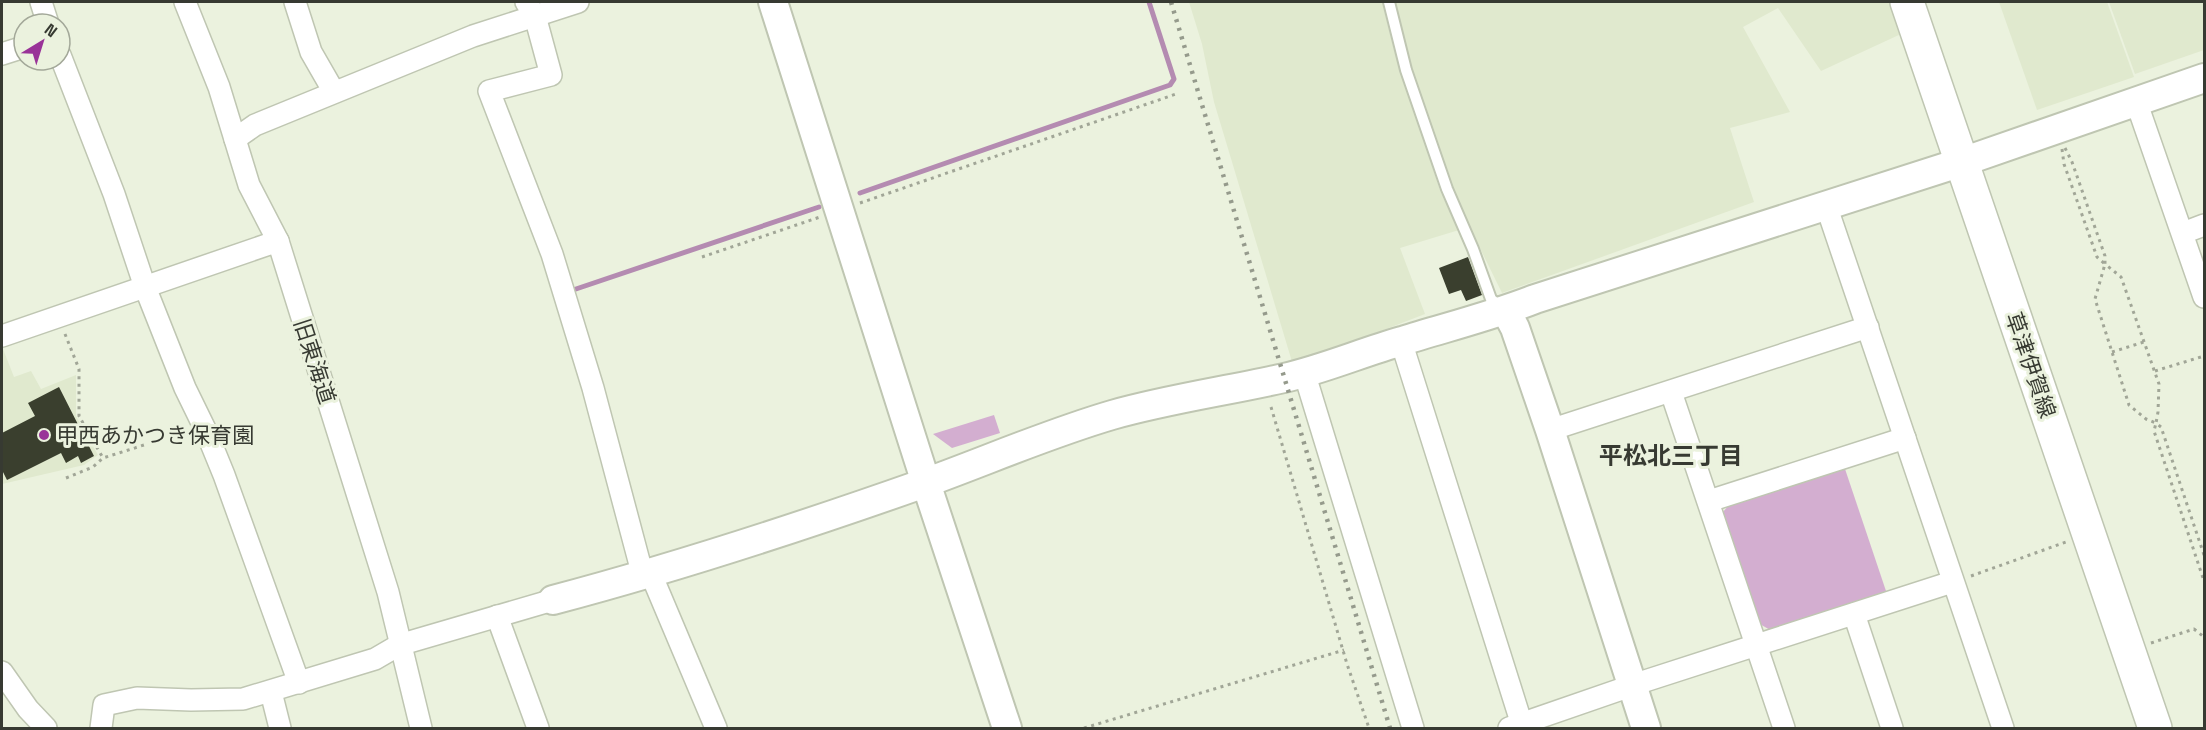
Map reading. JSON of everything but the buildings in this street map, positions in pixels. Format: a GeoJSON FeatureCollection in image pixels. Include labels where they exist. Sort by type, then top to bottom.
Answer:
{"type":"FeatureCollection","features":[{"type":"Feature","properties":{"kind":"main road","name":"草津伊賀線"},"geometry":{"type":"LineString","coordinates":[[1907,2],[2155,729]]}},
{"type":"Feature","properties":{"kind":"street","name":"旧東海道"},"geometry":{"type":"LineString","coordinates":[[185,2],[219,87],[249,185],[278,241],[388,592],[421,729]]}},
{"type":"Feature","properties":{"kind":"street"},"geometry":{"type":"LineString","coordinates":[[295,2],[311,52],[334,92]]}},
{"type":"Feature","properties":{"kind":"street"},"geometry":{"type":"LineString","coordinates":[[235,139],[255,125],[473,36],[531,9],[578,2]]}},
{"type":"Feature","properties":{"kind":"street"},"geometry":{"type":"LineString","coordinates":[[772,2],[1007,729]]}},
{"type":"Feature","properties":{"kind":"street"},"geometry":{"type":"LineString","coordinates":[[531,9],[551,75],[489,91],[552,254],[647,575],[716,729]]}},
{"type":"Feature","properties":{"kind":"street"},"geometry":{"type":"LineString","coordinates":[[66,72],[114,194],[145,287],[185,388],[224,476],[299,683]]}},
{"type":"Feature","properties":{"kind":"street"},"geometry":{"type":"LineString","coordinates":[[101,729],[104,705],[137,698],[243,699],[271,692],[375,659],[399,645],[647,575],[748,543],[926,483],[1026,444],[1111,416],[1285,378],[1506,311],[1535,299],[1962,162],[2205,78]]}},
{"type":"Feature","properties":{"kind":"street"},"geometry":{"type":"LineString","coordinates":[[2136,102],[2205,297]]}},
{"type":"Feature","properties":{"kind":"street"},"geometry":{"type":"LineString","coordinates":[[1826,205],[2003,729]]}},
{"type":"Feature","properties":{"kind":"street"},"geometry":{"type":"LineString","coordinates":[[2183,232],[2205,225]]}},
{"type":"Feature","properties":{"kind":"street"},"geometry":{"type":"LineString","coordinates":[[4,329],[58,316],[278,241]]}},
{"type":"Feature","properties":{"kind":"street"},"geometry":{"type":"LineString","coordinates":[[1506,311],[1515,328],[1550,430],[1646,729]]}},
{"type":"Feature","properties":{"kind":"street"},"geometry":{"type":"LineString","coordinates":[[1550,430],[1868,327]]}},
{"type":"Feature","properties":{"kind":"street"},"geometry":{"type":"LineString","coordinates":[[1401,341],[1518,727],[1632,686],[1952,582]]}},
{"type":"Feature","properties":{"kind":"street"},"geometry":{"type":"LineString","coordinates":[[1304,372],[1413,729]]}},
{"type":"Feature","properties":{"kind":"street"},"geometry":{"type":"LineString","coordinates":[[1671,392],[1784,729]]}},
{"type":"Feature","properties":{"kind":"street"},"geometry":{"type":"LineString","coordinates":[[1709,501],[1905,438]]}},
{"type":"Feature","properties":{"kind":"street"},"geometry":{"type":"LineString","coordinates":[[1854,614],[1892,729]]}},
{"type":"Feature","properties":{"kind":"street"},"geometry":{"type":"LineString","coordinates":[[497,616],[538,729]]}},
{"type":"Feature","properties":{"kind":"street"},"geometry":{"type":"LineString","coordinates":[[2,672],[45,729]]}},
{"type":"Feature","properties":{"kind":"street"},"geometry":{"type":"LineString","coordinates":[[271,692],[280,729]]}},
{"type":"Feature","properties":{"kind":"lane"},"geometry":{"type":"LineString","coordinates":[[1389,2],[1406,70],[1446,189],[1473,249],[1491,299],[1506,311]]}},
{"type":"Feature","properties":{"kind":"path"},"geometry":{"type":"LineString","coordinates":[[702,257],[1179,93]]}},
{"type":"Feature","properties":{"kind":"path"},"geometry":{"type":"LineString","coordinates":[[2205,555],[2161,427],[2156,423],[2146,419],[2129,405],[2095,299],[2105,264],[2105,256],[2072,162],[2061,141],[2064,164],[2097,257],[2105,264],[2121,277],[2155,371],[2159,384],[2158,412],[2156,423],[2154,431],[2205,581]]}},
{"type":"Feature","properties":{"kind":"path"},"geometry":{"type":"LineString","coordinates":[[58,316],[79,369],[79,416],[103,458]]}},
{"type":"Feature","properties":{"kind":"path"},"geometry":{"type":"LineString","coordinates":[[2112,352],[2144,342]]}},
{"type":"Feature","properties":{"kind":"path"},"geometry":{"type":"LineString","coordinates":[[2155,371],[2205,356]]}},
{"type":"Feature","properties":{"kind":"path"},"geometry":{"type":"LineString","coordinates":[[1271,407],[1369,729]]}},
{"type":"Feature","properties":{"kind":"path"},"geometry":{"type":"LineString","coordinates":[[66,478],[93,467],[103,458],[144,445]]}},
{"type":"Feature","properties":{"kind":"path"},"geometry":{"type":"LineString","coordinates":[[1952,582],[2076,539]]}},
{"type":"Feature","properties":{"kind":"path"},"geometry":{"type":"LineString","coordinates":[[2143,646],[2194,629],[2205,637]]}},
{"type":"Feature","properties":{"kind":"path"},"geometry":{"type":"LineString","coordinates":[[1084,729],[1344,650]]}},
{"type":"Feature","properties":{"kind":"shaded area"},"geometry":{"type":"Polygon","coordinates":[[[1189,2],[1382,2],[1394,50],[1441,193],[1459,230],[1400,248],[1425,314],[1293,365],[1214,102],[1202,44],[1189,2]]]}},
{"type":"Feature","properties":{"kind":"shaded area"},"geometry":{"type":"Polygon","coordinates":[[[1391,2],[1890,2],[1901,34],[1821,71],[1778,8],[1743,27],[1790,112],[1730,128],[1754,202],[1502,293],[1451,189],[1410,68],[1391,2]]]}},
{"type":"Feature","properties":{"kind":"shaded area"},"geometry":{"type":"Polygon","coordinates":[[[1999,2],[2107,2],[2134,77],[2037,110],[1999,2]]]}},
{"type":"Feature","properties":{"kind":"shaded area"},"geometry":{"type":"Polygon","coordinates":[[[2109,2],[2204,2],[2204,50],[2135,74],[2109,2]]]}},
{"type":"Feature","properties":{"kind":"shaded area","name":"甲西あかつき保育園"},"geometry":{"type":"Polygon","coordinates":[[[2,349],[14,377],[31,371],[41,389],[76,375],[76,416],[98,455],[84,465],[2,484],[2,349]]]}},
{"type":"Feature","properties":{"kind":"shaded area"},"geometry":{"type":"Polygon","coordinates":[[[994,415],[1000,433],[952,448],[933,434],[994,415]]]}},
{"type":"Feature","properties":{"kind":"shaded area"},"geometry":{"type":"Polygon","coordinates":[[[1844,466],[1887,594],[1772,631],[1758,623],[1721,514],[1732,502],[1844,466]]]}},
{"type":"Feature","properties":{"kind":"waterway"},"geometry":{"type":"LineString","coordinates":[[860,193],[1170,85],[1174,79],[1149,2]]}},
{"type":"Feature","properties":{"kind":"waterway"},"geometry":{"type":"LineString","coordinates":[[573,290],[819,207]]}},
{"type":"Feature","properties":{"kind":"railway"},"geometry":{"type":"LineString","coordinates":[[1171,2],[1390,728]]}},
{"type":"Feature","properties":{"kind":"place","name":"甲西あかつき保育園"},"geometry":{"type":"Point","coordinates":[44,435]}},
{"type":"Feature","properties":{"kind":"district","name":"平松北三丁目"},"geometry":{"type":"Point","coordinates":[1671,456]}}]}
